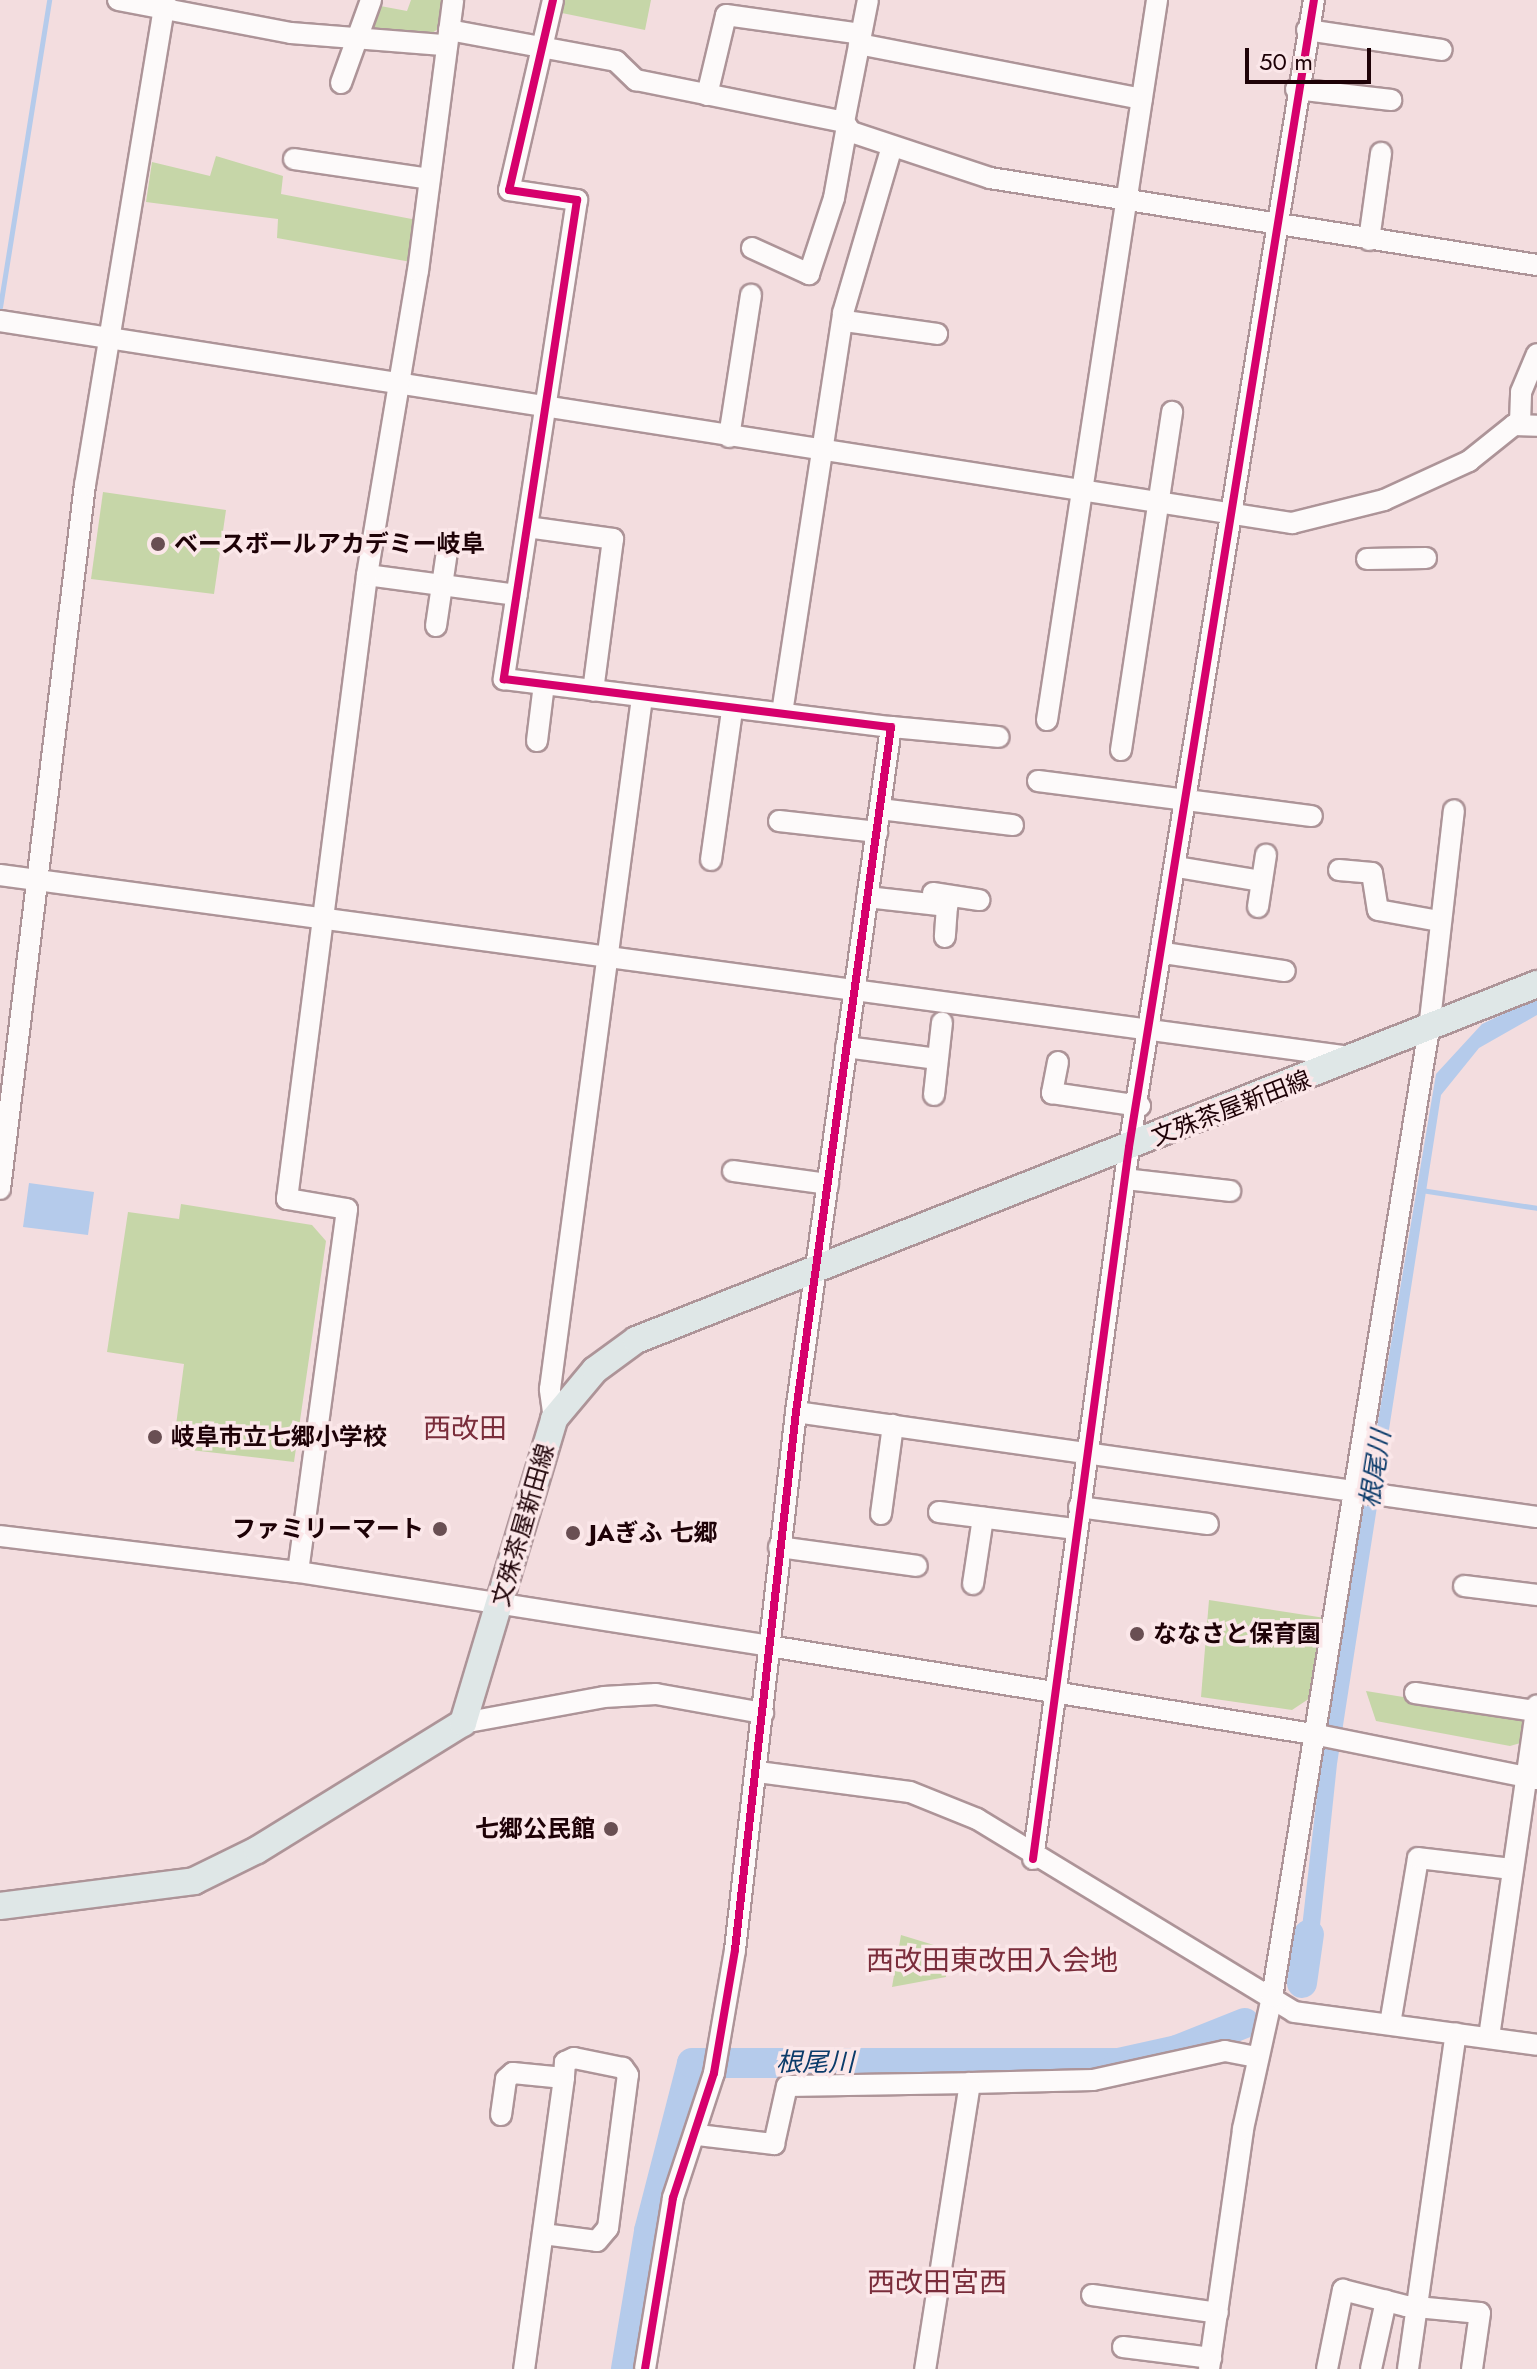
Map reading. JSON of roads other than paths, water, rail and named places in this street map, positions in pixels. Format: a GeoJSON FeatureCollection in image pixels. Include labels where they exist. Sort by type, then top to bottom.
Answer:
{"type":"FeatureCollection","features":[{"type":"Feature","properties":{"kind":"main road","name":"文殊茶屋新田線"},"geometry":{"type":"LineString","coordinates":[[463,1723],[502,1604],[554,1419],[595,1370],[636,1340],[1360,1058],[1537,984]]}},
{"type":"Feature","properties":{"kind":"main road"},"geometry":{"type":"LineString","coordinates":[[0,1906],[194,1881],[257,1850],[463,1723]]}},
{"type":"Feature","properties":{"kind":"street"},"geometry":{"type":"LineString","coordinates":[[118,0],[164,3],[291,33],[446,38],[543,47],[616,61],[636,80],[846,124],[892,147],[990,178],[1537,265]]}},
{"type":"Feature","properties":{"kind":"street"},"geometry":{"type":"LineString","coordinates":[[341,83],[363,35],[371,0]]}},
{"type":"Feature","properties":{"kind":"street"},"geometry":{"type":"LineString","coordinates":[[298,1572],[347,1209],[287,1199],[367,575],[430,179],[453,0]]}},
{"type":"Feature","properties":{"kind":"street"},"geometry":{"type":"LineString","coordinates":[[553,0],[509,190],[577,200],[504,679],[732,710],[999,737]]}},
{"type":"Feature","properties":{"kind":"street"},"geometry":{"type":"LineString","coordinates":[[752,248],[809,274],[834,198],[868,0]]}},
{"type":"Feature","properties":{"kind":"street"},"geometry":{"type":"LineString","coordinates":[[1047,720],[1157,0]]}},
{"type":"Feature","properties":{"kind":"street"},"geometry":{"type":"LineString","coordinates":[[1033,1859],[1129,1147],[1140,1106],[1153,1030],[1278,226],[1296,89],[1314,0]]}},
{"type":"Feature","properties":{"kind":"street"},"geometry":{"type":"LineString","coordinates":[[0,1189],[4,1130],[40,881],[85,485],[164,3]]}},
{"type":"Feature","properties":{"kind":"street"},"geometry":{"type":"LineString","coordinates":[[707,95],[726,15],[860,39],[1142,99]]}},
{"type":"Feature","properties":{"kind":"street"},"geometry":{"type":"LineString","coordinates":[[1307,30],[1442,50]]}},
{"type":"Feature","properties":{"kind":"street"},"geometry":{"type":"LineString","coordinates":[[1296,89],[1391,100]]}},
{"type":"Feature","properties":{"kind":"street"},"geometry":{"type":"LineString","coordinates":[[782,713],[845,321],[892,147]]}},
{"type":"Feature","properties":{"kind":"street"},"geometry":{"type":"LineString","coordinates":[[1369,240],[1381,153]]}},
{"type":"Feature","properties":{"kind":"street"},"geometry":{"type":"LineString","coordinates":[[294,159],[430,179]]}},
{"type":"Feature","properties":{"kind":"street"},"geometry":{"type":"LineString","coordinates":[[729,437],[751,295]]}},
{"type":"Feature","properties":{"kind":"street"},"geometry":{"type":"LineString","coordinates":[[0,321],[545,409],[1232,515],[1302,523],[1384,500],[1469,461],[1529,425],[1521,392],[1537,354]]}},
{"type":"Feature","properties":{"kind":"street"},"geometry":{"type":"LineString","coordinates":[[845,321],[937,334]]}},
{"type":"Feature","properties":{"kind":"street"},"geometry":{"type":"LineString","coordinates":[[1121,750],[1172,412]]}},
{"type":"Feature","properties":{"kind":"street"},"geometry":{"type":"LineString","coordinates":[[527,527],[613,539],[593,691]]}},
{"type":"Feature","properties":{"kind":"street"},"geometry":{"type":"LineString","coordinates":[[436,626],[448,545]]}},
{"type":"Feature","properties":{"kind":"street"},"geometry":{"type":"LineString","coordinates":[[1367,559],[1426,558]]}},
{"type":"Feature","properties":{"kind":"street"},"geometry":{"type":"LineString","coordinates":[[367,575],[517,595]]}},
{"type":"Feature","properties":{"kind":"street"},"geometry":{"type":"LineString","coordinates":[[537,741],[544,684]]}},
{"type":"Feature","properties":{"kind":"street"},"geometry":{"type":"LineString","coordinates":[[554,1419],[550,1389],[642,698]]}},
{"type":"Feature","properties":{"kind":"street"},"geometry":{"type":"LineString","coordinates":[[711,860],[732,710]]}},
{"type":"Feature","properties":{"kind":"street"},"geometry":{"type":"LineString","coordinates":[[645,2369],[673,2198],[698,2135],[718,2048],[758,1772],[779,1547],[796,1412],[819,1271],[846,1047],[891,727]]}},
{"type":"Feature","properties":{"kind":"street"},"geometry":{"type":"LineString","coordinates":[[1038,781],[1312,816]]}},
{"type":"Feature","properties":{"kind":"street"},"geometry":{"type":"LineString","coordinates":[[880,809],[1013,825]]}},
{"type":"Feature","properties":{"kind":"street"},"geometry":{"type":"LineString","coordinates":[[1123,2347],[1210,2364],[1257,2057],[1272,1997],[1318,1735],[1367,1490],[1429,1029],[1454,810]]}},
{"type":"Feature","properties":{"kind":"street"},"geometry":{"type":"LineString","coordinates":[[779,821],[877,832]]}},
{"type":"Feature","properties":{"kind":"street"},"geometry":{"type":"LineString","coordinates":[[1258,907],[1266,855]]}},
{"type":"Feature","properties":{"kind":"street"},"geometry":{"type":"LineString","coordinates":[[1177,867],[1262,881]]}},
{"type":"Feature","properties":{"kind":"street"},"geometry":{"type":"LineString","coordinates":[[1339,870],[1372,873],[1378,910],[1439,921]]}},
{"type":"Feature","properties":{"kind":"street"},"geometry":{"type":"LineString","coordinates":[[0,875],[1360,1058]]}},
{"type":"Feature","properties":{"kind":"street"},"geometry":{"type":"LineString","coordinates":[[868,891],[979,900]]}},
{"type":"Feature","properties":{"kind":"street"},"geometry":{"type":"LineString","coordinates":[[868,891],[947,906],[945,937]]}},
{"type":"Feature","properties":{"kind":"street"},"geometry":{"type":"LineString","coordinates":[[1164,953],[1285,971]]}},
{"type":"Feature","properties":{"kind":"street"},"geometry":{"type":"LineString","coordinates":[[934,1095],[942,1022]]}},
{"type":"Feature","properties":{"kind":"street"},"geometry":{"type":"LineString","coordinates":[[846,1047],[937,1059]]}},
{"type":"Feature","properties":{"kind":"street"},"geometry":{"type":"LineString","coordinates":[[1058,1062],[1052,1093],[1140,1106]]}},
{"type":"Feature","properties":{"kind":"street"},"geometry":{"type":"LineString","coordinates":[[733,1171],[828,1184]]}},
{"type":"Feature","properties":{"kind":"street"},"geometry":{"type":"LineString","coordinates":[[1125,1179],[1230,1191]]}},
{"type":"Feature","properties":{"kind":"street"},"geometry":{"type":"LineString","coordinates":[[796,1412],[1087,1450],[1537,1517]]}},
{"type":"Feature","properties":{"kind":"street"},"geometry":{"type":"LineString","coordinates":[[881,1514],[893,1425]]}},
{"type":"Feature","properties":{"kind":"street"},"geometry":{"type":"LineString","coordinates":[[1079,1507],[1208,1524]]}},
{"type":"Feature","properties":{"kind":"street"},"geometry":{"type":"LineString","coordinates":[[939,1512],[1076,1529]]}},
{"type":"Feature","properties":{"kind":"street"},"geometry":{"type":"LineString","coordinates":[[973,1584],[983,1518]]}},
{"type":"Feature","properties":{"kind":"street"},"geometry":{"type":"LineString","coordinates":[[0,1536],[298,1572],[769,1646],[1055,1697],[1318,1735],[1532,1777]]}},
{"type":"Feature","properties":{"kind":"street"},"geometry":{"type":"LineString","coordinates":[[779,1547],[917,1566]]}},
{"type":"Feature","properties":{"kind":"street"},"geometry":{"type":"LineString","coordinates":[[1464,1586],[1537,1595]]}},
{"type":"Feature","properties":{"kind":"street"},"geometry":{"type":"LineString","coordinates":[[1415,1693],[1536,1711]]}},
{"type":"Feature","properties":{"kind":"street"},"geometry":{"type":"LineString","coordinates":[[463,1723],[604,1697],[656,1694],[763,1713]]}},
{"type":"Feature","properties":{"kind":"street"},"geometry":{"type":"LineString","coordinates":[[1489,2037],[1512,1869],[1532,1777],[1537,1705]]}},
{"type":"Feature","properties":{"kind":"street"},"geometry":{"type":"LineString","coordinates":[[758,1772],[910,1792],[977,1819],[1033,1859],[1294,2012],[1537,2045]]}},
{"type":"Feature","properties":{"kind":"street"},"geometry":{"type":"LineString","coordinates":[[1390,2024],[1418,1858],[1512,1869]]}},
{"type":"Feature","properties":{"kind":"street"},"geometry":{"type":"LineString","coordinates":[[1408,2369],[1420,2305],[1456,2033]]}},
{"type":"Feature","properties":{"kind":"street"},"geometry":{"type":"LineString","coordinates":[[698,2135],[774,2144],[787,2086],[1093,2080],[1225,2051],[1257,2057]]}},
{"type":"Feature","properties":{"kind":"street"},"geometry":{"type":"LineString","coordinates":[[524,2369],[565,2062],[574,2058],[623,2068],[628,2075],[608,2228],[597,2241],[543,2234]]}},
{"type":"Feature","properties":{"kind":"street"},"geometry":{"type":"LineString","coordinates":[[501,2115],[506,2079],[513,2073],[564,2078]]}},
{"type":"Feature","properties":{"kind":"street"},"geometry":{"type":"LineString","coordinates":[[925,2369],[970,2083]]}},
{"type":"Feature","properties":{"kind":"street"},"geometry":{"type":"LineString","coordinates":[[1327,2369],[1343,2290],[1386,2301],[1480,2313],[1472,2369]]}},
{"type":"Feature","properties":{"kind":"street"},"geometry":{"type":"LineString","coordinates":[[1092,2295],[1218,2313]]}},
{"type":"Feature","properties":{"kind":"street"},"geometry":{"type":"LineString","coordinates":[[1371,2369],[1386,2301]]}},
{"type":"Feature","properties":{"kind":"water"},"geometry":{"type":"Polygon","coordinates":[[[1537,998],[1537,1015],[1479,1048],[1441,1095],[1337,1764],[1315,1973],[1297,1972],[1320,1768],[1436,1074],[1482,1024],[1537,998]]]}},
{"type":"Feature","properties":{"kind":"water"},"geometry":{"type":"Polygon","coordinates":[[[29,1183],[94,1192],[88,1235],[23,1227],[29,1183]]]}},
{"type":"Feature","properties":{"kind":"waterway"},"geometry":{"type":"LineString","coordinates":[[0,307],[49,0]]}},
{"type":"Feature","properties":{"kind":"waterway"},"geometry":{"type":"LineString","coordinates":[[1421,1190],[1537,1208]]}},
{"type":"Feature","properties":{"kind":"waterway","name":"根尾川"},"geometry":{"type":"LineString","coordinates":[[1302,1983],[1309,1934]]}},
{"type":"Feature","properties":{"kind":"waterway","name":"根尾川"},"geometry":{"type":"LineString","coordinates":[[626,2369],[649,2231],[692,2063],[1119,2063],[1177,2050],[1245,2023]]}},
{"type":"Feature","properties":{"kind":"place","name":"ベースボールアカデミー岐阜"},"geometry":{"type":"Point","coordinates":[158,544]}},
{"type":"Feature","properties":{"kind":"place","name":"岐阜市立七郷小学校"},"geometry":{"type":"Point","coordinates":[155,1437]}},
{"type":"Feature","properties":{"kind":"place","name":"ファミリーマート"},"geometry":{"type":"Point","coordinates":[440,1529]}},
{"type":"Feature","properties":{"kind":"place","name":"JAぎふ 七郷"},"geometry":{"type":"Point","coordinates":[573,1533]}},
{"type":"Feature","properties":{"kind":"place","name":"ななさと保育園"},"geometry":{"type":"Point","coordinates":[1137,1634]}},
{"type":"Feature","properties":{"kind":"place","name":"七郷公民館"},"geometry":{"type":"Point","coordinates":[611,1829]}},
{"type":"Feature","properties":{"kind":"district","name":"西改田"},"geometry":{"type":"Point","coordinates":[465,1429]}},
{"type":"Feature","properties":{"kind":"district","name":"西改田東改田入会地"},"geometry":{"type":"Point","coordinates":[992,1961]}},
{"type":"Feature","properties":{"kind":"district","name":"西改田宮西"},"geometry":{"type":"Point","coordinates":[937,2283]}}]}
